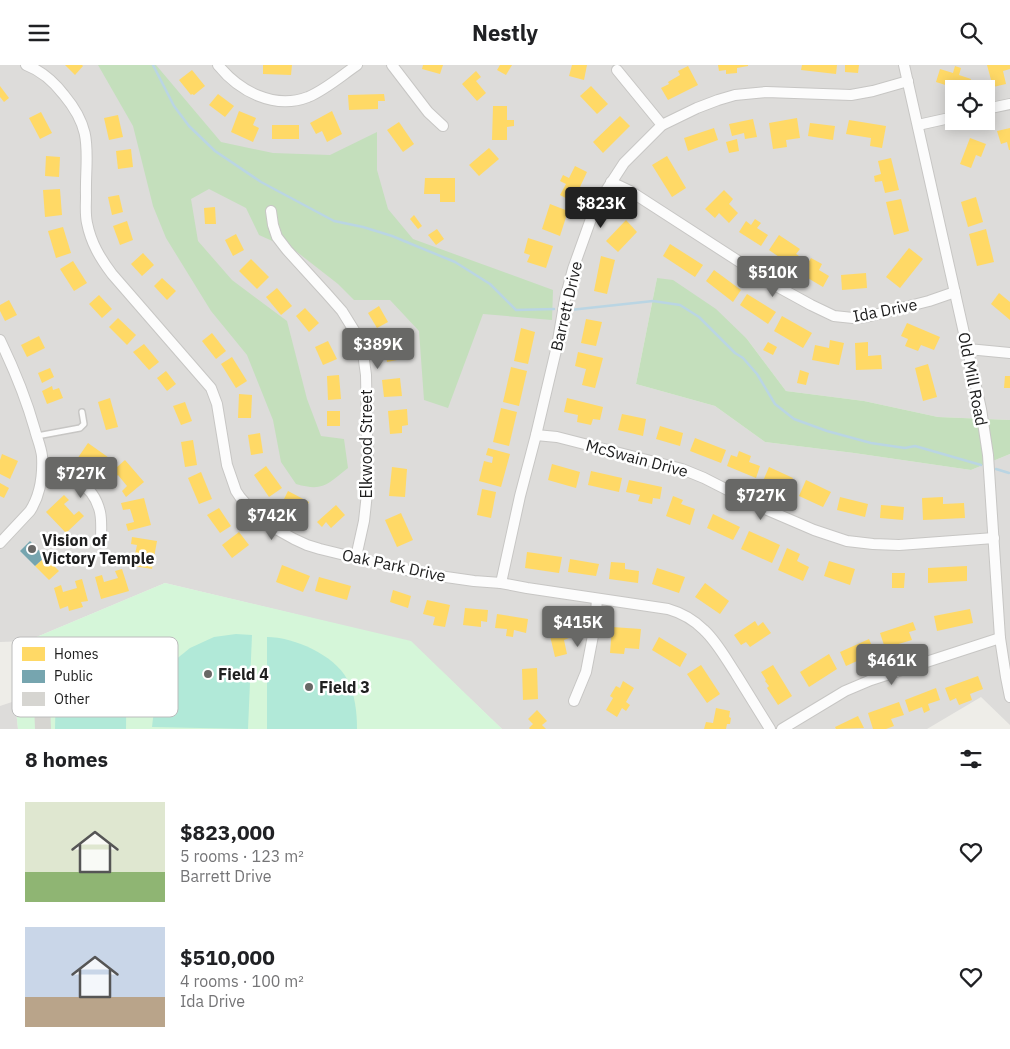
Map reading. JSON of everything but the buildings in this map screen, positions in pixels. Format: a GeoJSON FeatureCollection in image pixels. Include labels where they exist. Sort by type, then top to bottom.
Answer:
{"type":"FeatureCollection","features":[{"type":"Feature","properties":{"kind":"street","name":"Oak Park Drive"},"geometry":{"type":"LineString","coordinates":[[26,65],[39,71],[49,79],[72,104],[81,119],[88,155],[86,214],[91,238],[98,253],[112,274],[211,388],[217,404],[226,465],[232,482],[248,508],[260,518],[294,539],[320,549],[418,573],[501,583],[668,609],[684,615],[697,623],[709,635],[724,655],[770,729]]}},
{"type":"Feature","properties":{"kind":"street"},"geometry":{"type":"LineString","coordinates":[[218,65],[228,77],[241,87],[257,95],[278,101],[292,101],[309,96],[357,65]]}},
{"type":"Feature","properties":{"kind":"street"},"geometry":{"type":"LineString","coordinates":[[392,65],[428,112],[443,126]]}},
{"type":"Feature","properties":{"kind":"street","name":"Old Mill Road"},"geometry":{"type":"LineString","coordinates":[[904,65],[981,409],[988,455],[1000,638],[1010,697]]}},
{"type":"Feature","properties":{"kind":"street"},"geometry":{"type":"LineString","coordinates":[[617,70],[662,125]]}},
{"type":"Feature","properties":{"kind":"street","name":"Barrett Drive"},"geometry":{"type":"LineString","coordinates":[[501,583],[520,496],[557,346],[565,299],[573,269],[598,203],[624,163],[662,125],[697,107],[735,95],[766,92],[851,95],[908,81]]}},
{"type":"Feature","properties":{"kind":"street"},"geometry":{"type":"LineString","coordinates":[[995,107],[1010,104]]}},
{"type":"Feature","properties":{"kind":"street"},"geometry":{"type":"LineString","coordinates":[[918,125],[945,119]]}},
{"type":"Feature","properties":{"kind":"street","name":"Ida Drive"},"geometry":{"type":"LineString","coordinates":[[611,182],[630,191],[780,287],[834,316],[866,317],[955,292]]}},
{"type":"Feature","properties":{"kind":"street","name":"Elkwood Street"},"geometry":{"type":"LineString","coordinates":[[271,211],[273,225],[278,237],[287,250],[342,311],[355,332],[363,353],[366,375],[368,484],[364,521],[356,557]]}},
{"type":"Feature","properties":{"kind":"street"},"geometry":{"type":"LineString","coordinates":[[0,543],[33,506],[40,491],[42,474],[42,455],[30,415],[14,370],[1,344]]}},
{"type":"Feature","properties":{"kind":"street"},"geometry":{"type":"LineString","coordinates":[[968,349],[1010,353]]}},
{"type":"Feature","properties":{"kind":"street","name":"McSwain Drive"},"geometry":{"type":"LineString","coordinates":[[536,435],[557,437],[682,469],[814,530],[847,541],[899,545],[994,538]]}},
{"type":"Feature","properties":{"kind":"street"},"geometry":{"type":"LineString","coordinates":[[42,474],[70,478],[82,484],[90,491],[100,513],[101,540]]}},
{"type":"Feature","properties":{"kind":"street"},"geometry":{"type":"LineString","coordinates":[[574,701],[586,672],[598,599]]}},
{"type":"Feature","properties":{"kind":"street"},"geometry":{"type":"LineString","coordinates":[[782,729],[845,691],[871,680],[1000,638]]}},
{"type":"Feature","properties":{"kind":"lane"},"geometry":{"type":"LineString","coordinates":[[36,436],[80,428],[84,424],[82,412]]}},
{"type":"Feature","properties":{"kind":"shaded area"},"geometry":{"type":"Polygon","coordinates":[[[0,65],[1010,65],[1010,420],[938,417],[864,401],[786,391],[747,339],[657,278],[636,384],[715,406],[765,442],[971,470],[1010,454],[1010,725],[981,697],[927,729],[502,729],[411,642],[165,583],[37,637],[12,637],[12,642],[0,642],[0,65]]]}},
{"type":"Feature","properties":{"kind":"shaded area"},"geometry":{"type":"Polygon","coordinates":[[[12,702],[12,717],[17,717],[18,729],[0,729],[0,706],[12,702]]]}},
{"type":"Feature","properties":{"kind":"green space"},"geometry":{"type":"Polygon","coordinates":[[[98,65],[156,65],[221,142],[273,153],[330,155],[377,132],[377,170],[388,209],[413,239],[553,290],[552,320],[483,314],[448,408],[424,400],[419,331],[390,300],[354,300],[338,284],[297,252],[259,235],[246,208],[209,189],[191,199],[198,241],[232,280],[287,321],[307,399],[321,436],[344,439],[348,468],[330,482],[319,487],[296,484],[281,462],[273,420],[247,355],[211,311],[166,238],[153,206],[133,126],[98,65]]]}},
{"type":"Feature","properties":{"kind":"green space"},"geometry":{"type":"Polygon","coordinates":[[[657,278],[673,280],[716,309],[747,339],[786,391],[864,401],[938,417],[1010,420],[1010,454],[971,470],[765,442],[715,406],[636,384],[657,278]]]}},
{"type":"Feature","properties":{"kind":"green space"},"geometry":{"type":"Polygon","coordinates":[[[165,583],[411,641],[502,729],[18,729],[17,717],[178,717],[178,637],[37,637],[165,583]]]}},
{"type":"Feature","properties":{"kind":"green space","name":"Field 4"},"geometry":{"type":"Polygon","coordinates":[[[236,634],[252,635],[248,729],[152,727],[153,717],[178,717],[178,658],[190,648],[214,637],[236,634]]]}},
{"type":"Feature","properties":{"kind":"green space","name":"Field 3"},"geometry":{"type":"Polygon","coordinates":[[[267,637],[301,644],[323,655],[341,670],[350,685],[354,697],[357,729],[267,729],[267,637]]]}},
{"type":"Feature","properties":{"kind":"green space"},"geometry":{"type":"Polygon","coordinates":[[[55,717],[126,717],[126,729],[55,729],[55,717]]]}},
{"type":"Feature","properties":{"kind":"waterway"},"geometry":{"type":"LineString","coordinates":[[153,65],[174,106],[189,126],[215,151],[261,182],[334,221],[392,236],[455,262],[490,284],[516,310],[554,309]]}},
{"type":"Feature","properties":{"kind":"waterway"},"geometry":{"type":"LineString","coordinates":[[570,310],[653,301],[680,305],[699,317],[735,353],[743,358],[757,374],[775,404],[794,419],[827,431],[871,443],[905,448],[915,446],[981,465]]}},
{"type":"Feature","properties":{"kind":"waterway"},"geometry":{"type":"LineString","coordinates":[[996,469],[1009,473]]}},
{"type":"Feature","properties":{"kind":"place","name":"Vision of Victory Temple"},"geometry":{"type":"Point","coordinates":[32,549]}},
{"type":"Feature","properties":{"kind":"place","name":"Field 4"},"geometry":{"type":"Point","coordinates":[208,674]}},
{"type":"Feature","properties":{"kind":"place","name":"Field 3"},"geometry":{"type":"Point","coordinates":[309,687]}}]}
